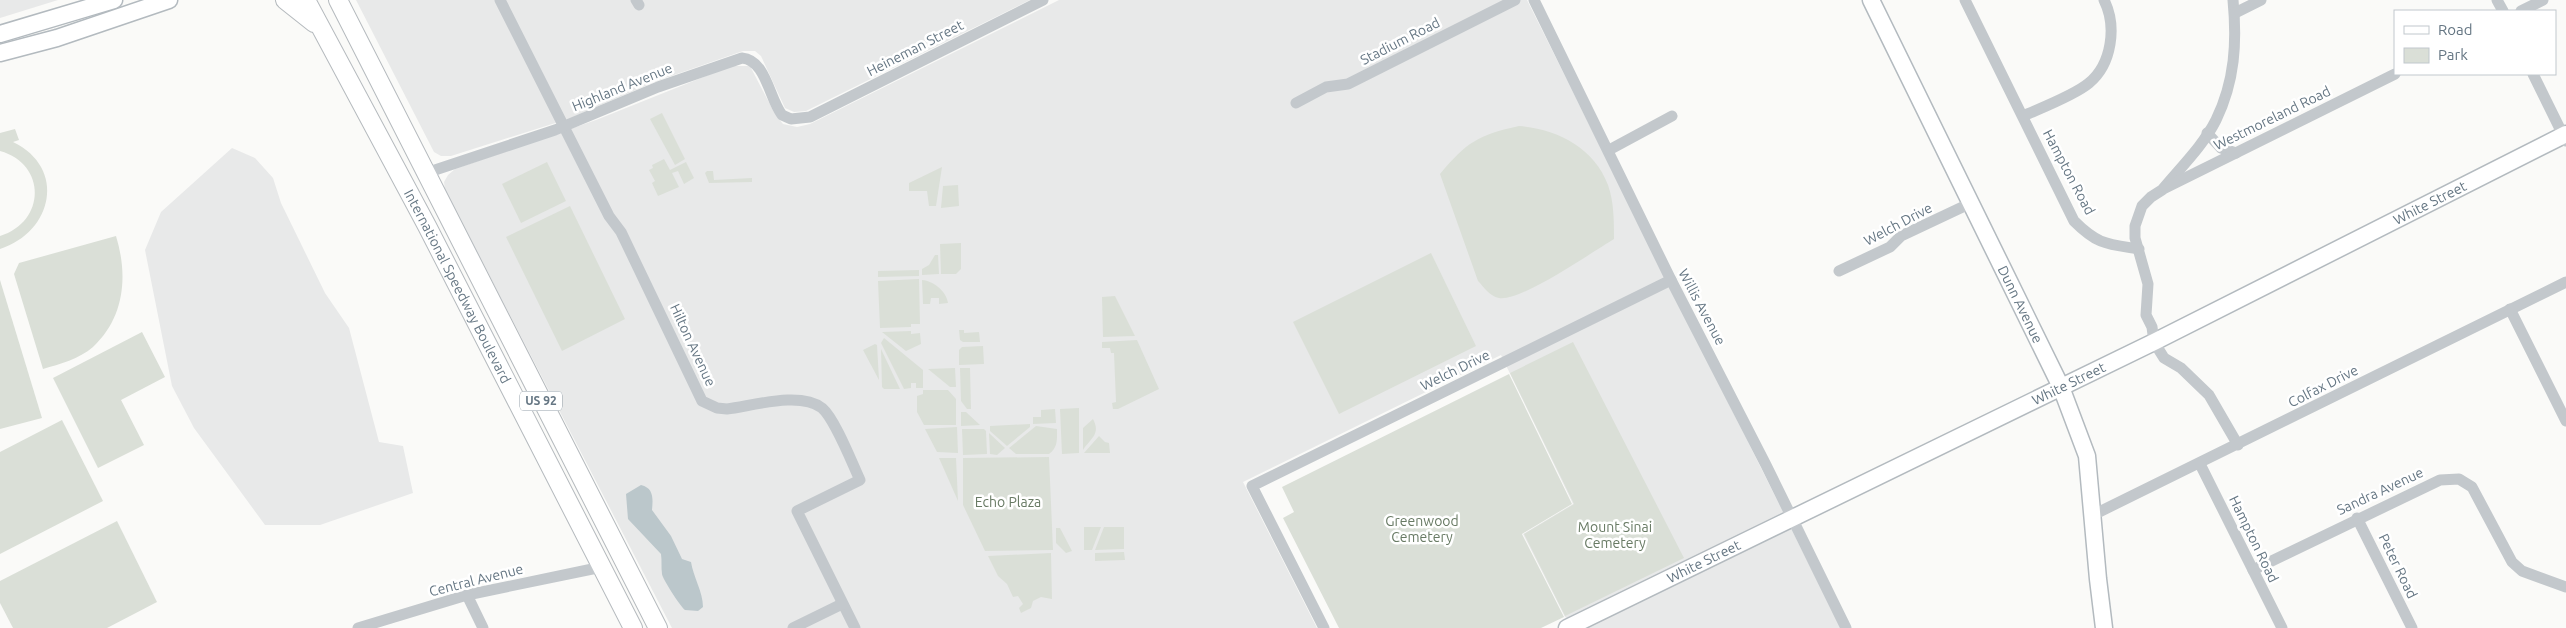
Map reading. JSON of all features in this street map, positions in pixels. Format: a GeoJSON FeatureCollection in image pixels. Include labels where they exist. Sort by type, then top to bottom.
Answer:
{"type":"FeatureCollection","features":[{"type":"Feature","properties":{"kind":"main road"},"geometry":{"type":"LineString","coordinates":[[285,0],[320,28]]}},
{"type":"Feature","properties":{"kind":"main road","name":"International Speedway Boulevard"},"geometry":{"type":"LineString","coordinates":[[306,0],[473,316],[633,628]]}},
{"type":"Feature","properties":{"kind":"main road","name":"International Speedway Boulevard"},"geometry":{"type":"LineString","coordinates":[[338,0],[541,402],[658,628]]}},
{"type":"Feature","properties":{"kind":"main road"},"geometry":{"type":"LineString","coordinates":[[351,0],[414,125],[426,173]]}},
{"type":"Feature","properties":{"kind":"main road"},"geometry":{"type":"LineString","coordinates":[[473,316],[484,318],[491,324],[527,395],[541,402]]}},
{"type":"Feature","properties":{"kind":"main road"},"geometry":{"type":"LineString","coordinates":[[602,567],[618,579],[643,628]]}},
{"type":"Feature","properties":{"kind":"street"},"geometry":{"type":"LineString","coordinates":[[0,34],[114,0]]}},
{"type":"Feature","properties":{"kind":"street"},"geometry":{"type":"LineString","coordinates":[[0,53],[57,38],[169,0]]}},
{"type":"Feature","properties":{"kind":"street"},"geometry":{"type":"LineString","coordinates":[[500,0],[563,126]]}},
{"type":"Feature","properties":{"kind":"street","name":"Heineman Street"},"geometry":{"type":"LineString","coordinates":[[799,120],[810,117],[868,89],[1043,0]]}},
{"type":"Feature","properties":{"kind":"street","name":"Stadium Road"},"geometry":{"type":"LineString","coordinates":[[1296,103],[1326,87],[1348,84],[1515,0]]}},
{"type":"Feature","properties":{"kind":"street","name":"Willis Avenue"},"geometry":{"type":"LineString","coordinates":[[1534,0],[1671,280],[1792,517],[1846,628]]}},
{"type":"Feature","properties":{"kind":"street","name":"Dunn Avenue"},"geometry":{"type":"LineString","coordinates":[[1871,0],[2061,387],[2087,456],[2104,628]]}},
{"type":"Feature","properties":{"kind":"street","name":"Hampton Road"},"geometry":{"type":"LineString","coordinates":[[1966,0],[2074,221],[2088,234],[2104,244],[2139,249]]}},
{"type":"Feature","properties":{"kind":"street"},"geometry":{"type":"LineString","coordinates":[[2023,116],[2089,84],[2100,71],[2110,48],[2111,27],[2104,0]]}},
{"type":"Feature","properties":{"kind":"street"},"geometry":{"type":"LineString","coordinates":[[2233,0],[2237,41],[2230,83],[2216,121],[2162,190],[2142,206],[2135,226],[2148,284],[2146,315],[2152,328],[2154,342],[2164,358],[2198,382],[2209,395],[2238,445]]}},
{"type":"Feature","properties":{"kind":"street"},"geometry":{"type":"LineString","coordinates":[[2234,13],[2261,0]]}},
{"type":"Feature","properties":{"kind":"street"},"geometry":{"type":"LineString","coordinates":[[2523,10],[2543,0]]}},
{"type":"Feature","properties":{"kind":"street","name":"Highland Avenue"},"geometry":{"type":"LineString","coordinates":[[426,173],[563,126],[658,87],[742,58],[750,59],[758,65],[782,115],[799,120]]}},
{"type":"Feature","properties":{"kind":"street","name":"Westmoreland Road"},"geometry":{"type":"LineString","coordinates":[[2162,190],[2394,74]]}},
{"type":"Feature","properties":{"kind":"street"},"geometry":{"type":"LineString","coordinates":[[2534,75],[2565,137]]}},
{"type":"Feature","properties":{"kind":"street"},"geometry":{"type":"LineString","coordinates":[[1609,150],[1672,116]]}},
{"type":"Feature","properties":{"kind":"street","name":"Hilton Avenue"},"geometry":{"type":"LineString","coordinates":[[563,126],[609,216],[621,232],[702,401],[717,408],[727,409],[785,400],[804,401],[822,408],[831,419],[860,480],[797,510],[854,628]]}},
{"type":"Feature","properties":{"kind":"street"},"geometry":{"type":"LineString","coordinates":[[2207,133],[2220,148],[2236,152]]}},
{"type":"Feature","properties":{"kind":"street","name":"White Street"},"geometry":{"type":"LineString","coordinates":[[1576,626],[1792,517],[2154,342],[2565,137]]}},
{"type":"Feature","properties":{"kind":"street","name":"Welch Drive"},"geometry":{"type":"LineString","coordinates":[[1839,271],[1890,247],[1901,236],[1971,203]]}},
{"type":"Feature","properties":{"kind":"street","name":"Welch Drive"},"geometry":{"type":"LineString","coordinates":[[1324,628],[1252,486],[1671,280]]}},
{"type":"Feature","properties":{"kind":"street","name":"Colfax Drive"},"geometry":{"type":"LineString","coordinates":[[2093,515],[2200,464],[2566,282]]}},
{"type":"Feature","properties":{"kind":"street"},"geometry":{"type":"LineString","coordinates":[[2510,310],[2566,421]]}},
{"type":"Feature","properties":{"kind":"street","name":"Hampton Road"},"geometry":{"type":"LineString","coordinates":[[2200,464],[2282,628]]}},
{"type":"Feature","properties":{"kind":"street","name":"Sandra Avenue"},"geometry":{"type":"LineString","coordinates":[[2253,570],[2357,518],[2440,480],[2459,479],[2472,486],[2512,562],[2522,571],[2566,587]]}},
{"type":"Feature","properties":{"kind":"street","name":"Peter Road"},"geometry":{"type":"LineString","coordinates":[[2357,518],[2412,628]]}},
{"type":"Feature","properties":{"kind":"street","name":"Central Avenue"},"geometry":{"type":"LineString","coordinates":[[358,628],[467,595],[602,567]]}},
{"type":"Feature","properties":{"kind":"street"},"geometry":{"type":"LineString","coordinates":[[467,595],[483,628]]}},
{"type":"Feature","properties":{"kind":"street"},"geometry":{"type":"LineString","coordinates":[[794,628],[842,604]]}},
{"type":"Feature","properties":{"kind":"shaded area"},"geometry":{"type":"Polygon","coordinates":[[[0,0],[58,0],[0,18],[0,0]]]}},
{"type":"Feature","properties":{"kind":"shaded area"},"geometry":{"type":"Polygon","coordinates":[[[356,0],[1030,0],[806,111],[794,112],[785,108],[761,56],[755,51],[743,51],[657,81],[568,119],[451,156],[441,156],[434,152],[356,0]]]}},
{"type":"Feature","properties":{"kind":"shaded area"},"geometry":{"type":"Polygon","coordinates":[[[1059,0],[1527,0],[1841,628],[1585,628],[1565,617],[1523,534],[1573,504],[1501,355],[1243,482],[1317,628],[672,628],[445,190],[444,182],[448,175],[455,169],[596,120],[731,66],[750,66],[775,114],[783,124],[797,127],[810,124],[1059,0]]]}},
{"type":"Feature","properties":{"kind":"shaded area"},"geometry":{"type":"Polygon","coordinates":[[[232,148],[255,158],[273,178],[281,203],[325,293],[349,328],[379,442],[403,446],[413,493],[320,525],[265,525],[194,428],[172,386],[145,250],[161,212],[232,148]]]}},
{"type":"Feature","properties":{"kind":"shaded area"},"geometry":{"type":"Polygon","coordinates":[[[641,485],[650,491],[652,510],[671,536],[682,559],[691,562],[703,601],[703,607],[698,611],[685,610],[679,603],[663,577],[661,554],[628,519],[626,494],[641,485]]]}},
{"type":"Feature","properties":{"kind":"green space"},"geometry":{"type":"Polygon","coordinates":[[[662,113],[685,159],[675,165],[650,119],[662,113]]]}},
{"type":"Feature","properties":{"kind":"green space"},"geometry":{"type":"Polygon","coordinates":[[[1519,126],[1547,131],[1560,136],[1583,150],[1593,160],[1602,172],[1610,191],[1614,239],[1539,285],[1509,297],[1499,298],[1490,293],[1478,281],[1440,174],[1458,154],[1474,141],[1493,133],[1519,126]]]}},
{"type":"Feature","properties":{"kind":"green space"},"geometry":{"type":"Polygon","coordinates":[[[15,129],[19,140],[13,142],[30,153],[41,167],[47,183],[47,199],[42,215],[32,229],[18,241],[0,249],[0,236],[15,229],[26,219],[33,206],[35,193],[33,180],[26,168],[15,158],[0,151],[0,133],[15,129]]]}},
{"type":"Feature","properties":{"kind":"green space"},"geometry":{"type":"Polygon","coordinates":[[[664,159],[670,170],[686,162],[694,178],[684,184],[678,171],[672,173],[679,187],[658,196],[652,183],[655,181],[649,170],[653,168],[652,165],[664,159]]]}},
{"type":"Feature","properties":{"kind":"green space"},"geometry":{"type":"Polygon","coordinates":[[[547,162],[566,201],[521,223],[502,184],[547,162]]]}},
{"type":"Feature","properties":{"kind":"green space"},"geometry":{"type":"Polygon","coordinates":[[[942,167],[936,206],[929,206],[927,191],[909,191],[909,183],[942,167]]]}},
{"type":"Feature","properties":{"kind":"green space"},"geometry":{"type":"Polygon","coordinates":[[[713,171],[714,180],[752,178],[752,182],[709,183],[705,173],[713,171]]]}},
{"type":"Feature","properties":{"kind":"green space"},"geometry":{"type":"Polygon","coordinates":[[[958,185],[959,206],[941,208],[943,186],[958,185]]]}},
{"type":"Feature","properties":{"kind":"green space"},"geometry":{"type":"Polygon","coordinates":[[[570,206],[625,319],[562,351],[506,237],[570,206]]]}},
{"type":"Feature","properties":{"kind":"green space"},"geometry":{"type":"Polygon","coordinates":[[[116,236],[120,251],[122,280],[118,309],[112,322],[104,335],[88,351],[69,361],[43,369],[14,274],[19,263],[116,236]]]}},
{"type":"Feature","properties":{"kind":"green space"},"geometry":{"type":"Polygon","coordinates":[[[961,243],[961,269],[956,274],[941,274],[940,244],[961,243]]]}},
{"type":"Feature","properties":{"kind":"green space"},"geometry":{"type":"Polygon","coordinates":[[[1431,253],[1476,346],[1339,414],[1293,322],[1431,253]]]}},
{"type":"Feature","properties":{"kind":"green space"},"geometry":{"type":"Polygon","coordinates":[[[935,255],[938,255],[939,274],[922,275],[922,269],[929,265],[935,255]]]}},
{"type":"Feature","properties":{"kind":"green space"},"geometry":{"type":"Polygon","coordinates":[[[919,270],[919,276],[878,277],[878,271],[919,270]]]}},
{"type":"Feature","properties":{"kind":"green space"},"geometry":{"type":"Polygon","coordinates":[[[919,279],[920,324],[911,324],[911,327],[880,328],[878,281],[919,279]]]}},
{"type":"Feature","properties":{"kind":"green space"},"geometry":{"type":"Polygon","coordinates":[[[0,280],[42,418],[0,429],[0,280]]]}},
{"type":"Feature","properties":{"kind":"green space"},"geometry":{"type":"Polygon","coordinates":[[[922,280],[931,282],[939,288],[945,295],[948,303],[939,304],[939,298],[931,298],[930,304],[923,304],[922,280]]]}},
{"type":"Feature","properties":{"kind":"green space"},"geometry":{"type":"Polygon","coordinates":[[[1115,296],[1135,336],[1103,337],[1102,297],[1115,296]]]}},
{"type":"Feature","properties":{"kind":"green space"},"geometry":{"type":"Polygon","coordinates":[[[959,330],[964,330],[964,333],[979,332],[980,342],[963,342],[960,340],[959,330]]]}},
{"type":"Feature","properties":{"kind":"green space"},"geometry":{"type":"Polygon","coordinates":[[[911,331],[911,334],[920,333],[921,344],[906,351],[882,332],[911,331]]]}},
{"type":"Feature","properties":{"kind":"green space"},"geometry":{"type":"Polygon","coordinates":[[[142,332],[165,377],[121,400],[144,445],[98,468],[53,378],[142,332]]]}},
{"type":"Feature","properties":{"kind":"green space"},"geometry":{"type":"Polygon","coordinates":[[[884,338],[923,370],[923,388],[916,388],[916,383],[911,383],[911,388],[904,389],[881,343],[884,338]]]}},
{"type":"Feature","properties":{"kind":"green space"},"geometry":{"type":"Polygon","coordinates":[[[1137,340],[1159,389],[1118,409],[1113,409],[1112,403],[1116,402],[1114,353],[1111,353],[1110,348],[1102,348],[1102,342],[1137,340]]]}},
{"type":"Feature","properties":{"kind":"green space","name":"Mount Sinai Cemetery"},"geometry":{"type":"Polygon","coordinates":[[[1573,342],[1684,558],[1565,616],[1524,534],[1574,504],[1510,373],[1573,342]]]}},
{"type":"Feature","properties":{"kind":"green space"},"geometry":{"type":"Polygon","coordinates":[[[875,344],[877,345],[879,380],[863,350],[875,344]]]}},
{"type":"Feature","properties":{"kind":"green space"},"geometry":{"type":"Polygon","coordinates":[[[983,346],[984,364],[959,365],[959,350],[962,347],[983,346]]]}},
{"type":"Feature","properties":{"kind":"green space"},"geometry":{"type":"Polygon","coordinates":[[[881,349],[900,389],[884,389],[882,387],[881,349]]]}},
{"type":"Feature","properties":{"kind":"green space"},"geometry":{"type":"Polygon","coordinates":[[[955,368],[956,387],[950,387],[928,369],[955,368]]]}},
{"type":"Feature","properties":{"kind":"green space"},"geometry":{"type":"Polygon","coordinates":[[[960,368],[970,368],[971,409],[967,409],[961,401],[960,368]]]}},
{"type":"Feature","properties":{"kind":"green space","name":"Greenwood Cemetery"},"geometry":{"type":"Polygon","coordinates":[[[1509,374],[1572,504],[1522,534],[1564,617],[1541,628],[1339,628],[1283,518],[1294,512],[1282,487],[1509,374]]]}},
{"type":"Feature","properties":{"kind":"green space"},"geometry":{"type":"Polygon","coordinates":[[[923,390],[948,390],[956,399],[956,425],[924,425],[917,412],[917,396],[923,394],[923,390]]]}},
{"type":"Feature","properties":{"kind":"green space"},"geometry":{"type":"Polygon","coordinates":[[[1079,408],[1079,453],[1062,454],[1060,409],[1079,408]]]}},
{"type":"Feature","properties":{"kind":"green space"},"geometry":{"type":"Polygon","coordinates":[[[1055,409],[1056,423],[1033,424],[1033,417],[1041,417],[1041,410],[1055,409]]]}},
{"type":"Feature","properties":{"kind":"green space"},"geometry":{"type":"Polygon","coordinates":[[[961,412],[966,412],[980,425],[961,426],[961,412]]]}},
{"type":"Feature","properties":{"kind":"green space"},"geometry":{"type":"Polygon","coordinates":[[[1093,419],[1096,428],[1095,432],[1083,450],[1083,428],[1093,419]]]}},
{"type":"Feature","properties":{"kind":"green space"},"geometry":{"type":"Polygon","coordinates":[[[62,420],[103,501],[0,554],[0,452],[62,420]]]}},
{"type":"Feature","properties":{"kind":"green space"},"geometry":{"type":"Polygon","coordinates":[[[1030,424],[1030,427],[1007,446],[990,431],[990,426],[1030,424]]]}},
{"type":"Feature","properties":{"kind":"green space"},"geometry":{"type":"Polygon","coordinates":[[[1036,426],[1057,429],[1057,440],[1049,454],[1016,454],[1009,448],[1036,426]]]}},
{"type":"Feature","properties":{"kind":"green space"},"geometry":{"type":"Polygon","coordinates":[[[957,427],[958,453],[937,452],[925,429],[957,427]]]}},
{"type":"Feature","properties":{"kind":"green space"},"geometry":{"type":"Polygon","coordinates":[[[962,429],[984,429],[986,431],[987,454],[963,455],[962,429]]]}},
{"type":"Feature","properties":{"kind":"green space"},"geometry":{"type":"Polygon","coordinates":[[[989,433],[1005,448],[997,455],[990,454],[989,433]]]}},
{"type":"Feature","properties":{"kind":"green space"},"geometry":{"type":"Polygon","coordinates":[[[1099,436],[1109,443],[1110,453],[1084,453],[1099,436]]]}},
{"type":"Feature","properties":{"kind":"green space","name":"Echo Plaza"},"geometry":{"type":"Polygon","coordinates":[[[1049,457],[1053,550],[985,551],[963,505],[963,458],[1049,457]]]}},
{"type":"Feature","properties":{"kind":"green space"},"geometry":{"type":"Polygon","coordinates":[[[939,458],[956,458],[958,501],[939,458]]]}},
{"type":"Feature","properties":{"kind":"green space"},"geometry":{"type":"Polygon","coordinates":[[[117,521],[157,602],[107,628],[13,628],[0,603],[0,581],[117,521]]]}},
{"type":"Feature","properties":{"kind":"green space"},"geometry":{"type":"Polygon","coordinates":[[[1084,527],[1101,527],[1092,550],[1084,550],[1084,527]]]}},
{"type":"Feature","properties":{"kind":"green space"},"geometry":{"type":"Polygon","coordinates":[[[1104,527],[1124,527],[1124,549],[1095,550],[1104,527]]]}},
{"type":"Feature","properties":{"kind":"green space"},"geometry":{"type":"Polygon","coordinates":[[[1056,528],[1060,528],[1072,551],[1066,553],[1056,543],[1056,528]]]}},
{"type":"Feature","properties":{"kind":"green space"},"geometry":{"type":"Polygon","coordinates":[[[1124,552],[1125,560],[1095,561],[1095,553],[1124,552]]]}},
{"type":"Feature","properties":{"kind":"green space"},"geometry":{"type":"Polygon","coordinates":[[[1051,553],[1052,599],[1041,597],[1033,601],[1031,608],[1021,613],[1019,608],[1023,604],[1018,596],[1013,597],[1007,584],[998,576],[988,556],[1051,553]]]}}]}
